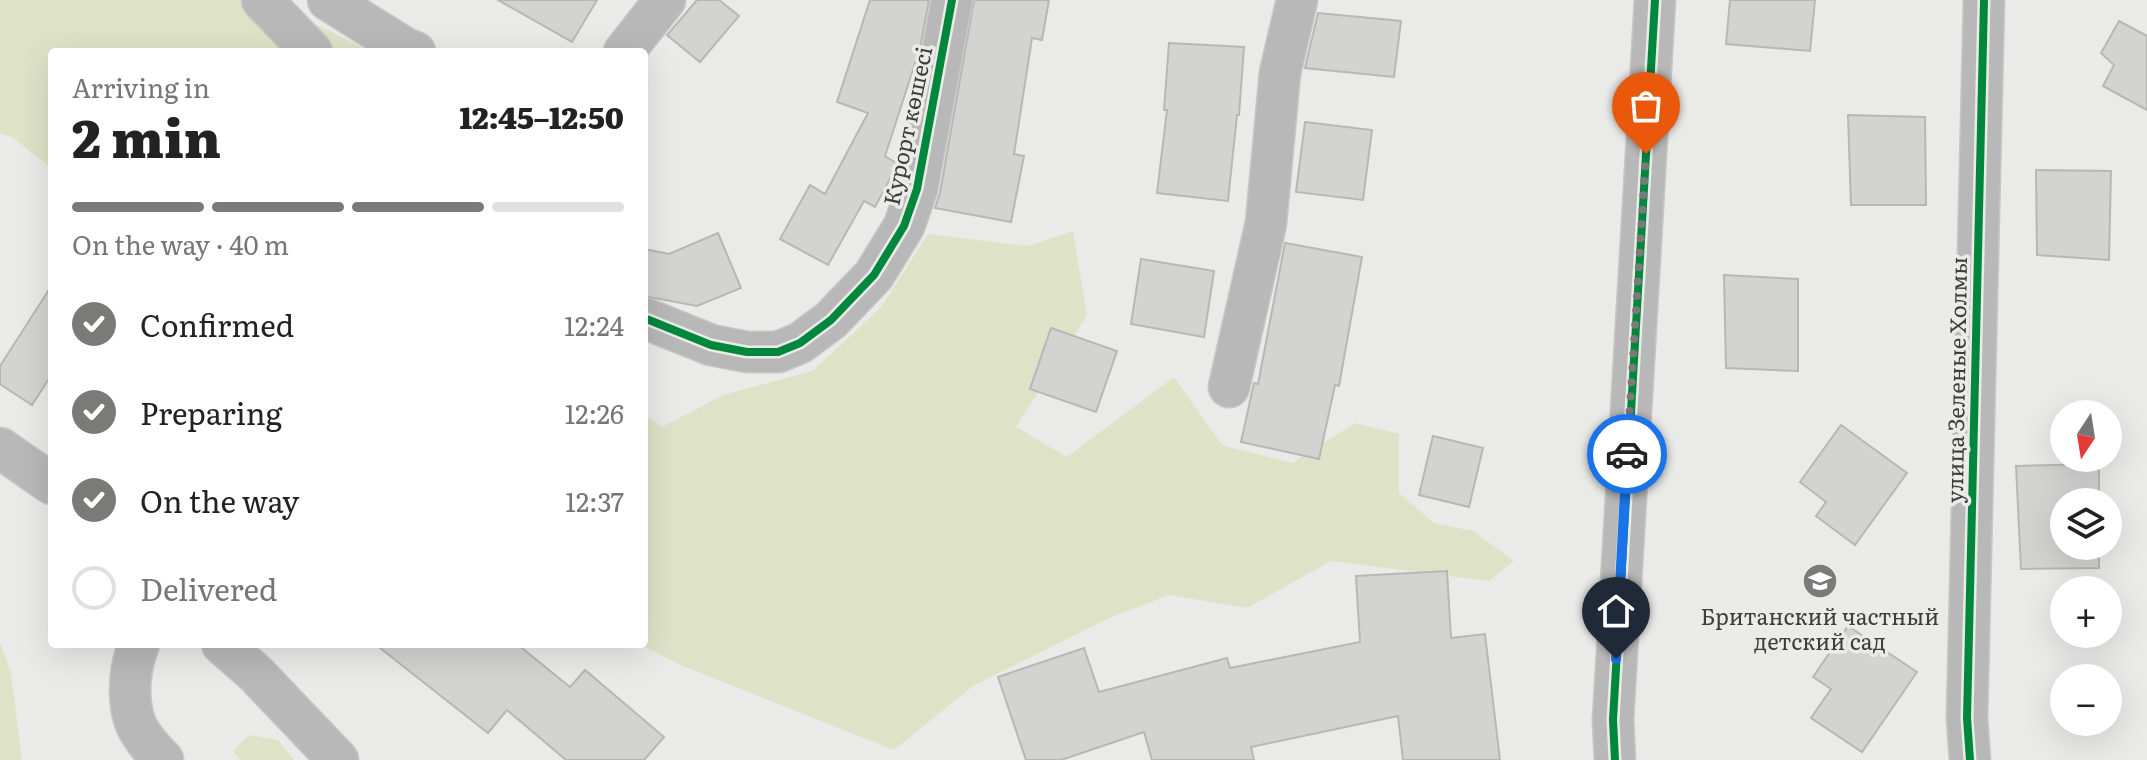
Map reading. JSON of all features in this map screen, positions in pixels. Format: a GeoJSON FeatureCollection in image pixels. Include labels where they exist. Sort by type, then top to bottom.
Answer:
{"type":"FeatureCollection","features":[{"type":"Feature","properties":{"kind":"street"},"geometry":{"type":"LineString","coordinates":[[262,0],[308,48]]}},
{"type":"Feature","properties":{"kind":"street"},"geometry":{"type":"LineString","coordinates":[[328,0],[405,48]]}},
{"type":"Feature","properties":{"kind":"street"},"geometry":{"type":"LineString","coordinates":[[627,48],[665,0]]}},
{"type":"Feature","properties":{"kind":"street","name":"Курорт көшесі"},"geometry":{"type":"LineString","coordinates":[[648,320],[711,345],[747,352],[778,352],[800,343],[831,320],[874,275],[904,226],[917,189],[952,0]]}},
{"type":"Feature","properties":{"kind":"street"},"geometry":{"type":"LineString","coordinates":[[1229,387],[1266,223],[1280,73],[1297,0]]}},
{"type":"Feature","properties":{"kind":"street"},"geometry":{"type":"LineString","coordinates":[[1615,760],[1614,689],[1655,0]]}},
{"type":"Feature","properties":{"kind":"street","name":"улица Зеленые Холмы"},"geometry":{"type":"LineString","coordinates":[[1970,760],[1967,718],[1984,0]]}},
{"type":"Feature","properties":{"kind":"street"},"geometry":{"type":"LineString","coordinates":[[0,448],[48,481]]}},
{"type":"Feature","properties":{"kind":"street"},"geometry":{"type":"LineString","coordinates":[[138,648],[130,685],[134,720],[163,760]]}},
{"type":"Feature","properties":{"kind":"street"},"geometry":{"type":"LineString","coordinates":[[227,648],[256,674],[338,760]]}},
{"type":"Feature","properties":{"kind":"green space"},"geometry":{"type":"Polygon","coordinates":[[[0,0],[267,0],[364,48],[48,48],[48,166],[12,137],[0,133],[0,0]]]}},
{"type":"Feature","properties":{"kind":"green space"},"geometry":{"type":"Polygon","coordinates":[[[1073,231],[1087,315],[1016,427],[1067,457],[1174,377],[1222,445],[1292,463],[1355,423],[1399,434],[1399,493],[1434,523],[1473,531],[1514,561],[1489,581],[1331,561],[1247,608],[1169,595],[1105,620],[973,686],[894,750],[680,665],[648,648],[648,417],[662,427],[723,395],[813,371],[881,307],[928,234],[1027,246],[1073,231]]]}},
{"type":"Feature","properties":{"kind":"green space"},"geometry":{"type":"Polygon","coordinates":[[[0,642],[11,673],[22,760],[0,760],[0,642]]]}},
{"type":"Feature","properties":{"kind":"green space"},"geometry":{"type":"Polygon","coordinates":[[[249,735],[278,740],[294,760],[241,760],[233,751],[249,735]]]}},
{"type":"Feature","properties":{"kind":"building"},"geometry":{"type":"Polygon","coordinates":[[[498,0],[597,0],[572,42],[498,0]]]}},
{"type":"Feature","properties":{"kind":"building"},"geometry":{"type":"Polygon","coordinates":[[[697,0],[719,0],[739,16],[700,62],[667,35],[697,0]]]}},
{"type":"Feature","properties":{"kind":"building"},"geometry":{"type":"Polygon","coordinates":[[[870,0],[929,0],[920,48],[885,156],[898,164],[875,207],[864,201],[828,265],[780,239],[810,185],[825,194],[868,113],[837,102],[870,0]]]}},
{"type":"Feature","properties":{"kind":"building"},"geometry":{"type":"Polygon","coordinates":[[[974,0],[1049,0],[1042,40],[1032,38],[1014,154],[1024,156],[1011,222],[935,208],[974,0]]]}},
{"type":"Feature","properties":{"kind":"building"},"geometry":{"type":"Polygon","coordinates":[[[1730,0],[1815,0],[1810,51],[1726,44],[1730,0]]]}},
{"type":"Feature","properties":{"kind":"building"},"geometry":{"type":"Polygon","coordinates":[[[1318,13],[1401,21],[1394,77],[1305,68],[1318,13]]]}},
{"type":"Feature","properties":{"kind":"building"},"geometry":{"type":"Polygon","coordinates":[[[2119,21],[2147,36],[2147,110],[2103,86],[2114,65],[2101,53],[2119,21]]]}},
{"type":"Feature","properties":{"kind":"building"},"geometry":{"type":"Polygon","coordinates":[[[1169,43],[1244,47],[1228,201],[1157,193],[1167,110],[1164,110],[1169,43]]]}},
{"type":"Feature","properties":{"kind":"building"},"geometry":{"type":"Polygon","coordinates":[[[1848,115],[1925,117],[1926,205],[1851,205],[1848,115]]]}},
{"type":"Feature","properties":{"kind":"building"},"geometry":{"type":"Polygon","coordinates":[[[1305,122],[1372,130],[1363,200],[1296,192],[1305,122]]]}},
{"type":"Feature","properties":{"kind":"building"},"geometry":{"type":"Polygon","coordinates":[[[2036,170],[2111,171],[2109,260],[2037,255],[2036,170]]]}},
{"type":"Feature","properties":{"kind":"building"},"geometry":{"type":"Polygon","coordinates":[[[718,233],[741,288],[697,306],[648,297],[648,250],[669,254],[718,233]]]}},
{"type":"Feature","properties":{"kind":"building"},"geometry":{"type":"Polygon","coordinates":[[[1285,243],[1362,257],[1339,386],[1335,385],[1319,459],[1241,442],[1254,383],[1258,384],[1285,243]]]}},
{"type":"Feature","properties":{"kind":"building"},"geometry":{"type":"Polygon","coordinates":[[[1141,259],[1214,271],[1204,337],[1131,324],[1141,259]]]}},
{"type":"Feature","properties":{"kind":"building"},"geometry":{"type":"Polygon","coordinates":[[[1724,275],[1798,279],[1798,371],[1726,368],[1724,275]]]}},
{"type":"Feature","properties":{"kind":"building"},"geometry":{"type":"Polygon","coordinates":[[[48,291],[48,380],[32,405],[0,384],[0,366],[48,291]]]}},
{"type":"Feature","properties":{"kind":"building"},"geometry":{"type":"Polygon","coordinates":[[[1051,328],[1117,351],[1096,412],[1030,389],[1051,328]]]}},
{"type":"Feature","properties":{"kind":"building"},"geometry":{"type":"Polygon","coordinates":[[[1841,425],[1907,473],[1855,545],[1816,516],[1826,502],[1800,482],[1841,425]]]}},
{"type":"Feature","properties":{"kind":"building"},"geometry":{"type":"Polygon","coordinates":[[[1433,436],[1483,448],[1469,507],[1419,495],[1433,436]]]}},
{"type":"Feature","properties":{"kind":"building"},"geometry":{"type":"Polygon","coordinates":[[[2050,465],[2050,472],[2099,472],[2099,488],[2050,488],[2050,560],[2099,560],[2099,568],[2021,569],[2016,466],[2050,465]]]}},
{"type":"Feature","properties":{"kind":"building"},"geometry":{"type":"Polygon","coordinates":[[[1447,571],[1451,638],[1485,634],[1500,760],[1403,760],[1398,716],[1251,747],[1254,760],[1152,760],[1144,732],[1061,760],[1026,760],[998,677],[1084,648],[1099,692],[1227,658],[1230,668],[1360,642],[1356,576],[1447,571]]]}},
{"type":"Feature","properties":{"kind":"building"},"geometry":{"type":"Polygon","coordinates":[[[1848,626],[1917,672],[1862,752],[1811,718],[1831,689],[1813,677],[1848,626]]]}},
{"type":"Feature","properties":{"kind":"building"},"geometry":{"type":"Polygon","coordinates":[[[380,648],[522,648],[570,687],[585,670],[664,737],[644,760],[566,760],[507,710],[488,733],[380,648]]]}},
{"type":"Feature","properties":{"kind":"cycle path"},"geometry":{"type":"LineString","coordinates":[[648,320],[711,345],[747,352],[778,352],[800,343],[831,320],[874,275],[904,226],[917,189],[952,0]]}},
{"type":"Feature","properties":{"kind":"cycle path"},"geometry":{"type":"LineString","coordinates":[[1615,760],[1613,720],[1655,0]]}},
{"type":"Feature","properties":{"kind":"cycle path"},"geometry":{"type":"LineString","coordinates":[[1970,760],[1967,718],[1984,0]]}},
{"type":"Feature","properties":{"kind":"way so far"},"geometry":{"type":"LineString","coordinates":[[1627,454],[1646,154]]}},
{"type":"Feature","properties":{"kind":"place","name":"Британский частный детский сад"},"geometry":{"type":"Point","coordinates":[1820,581]}},
{"type":"Feature","properties":{"kind":"route"},"geometry":{"type":"LineString","coordinates":[[1616,659],[1627,454]]}}]}
